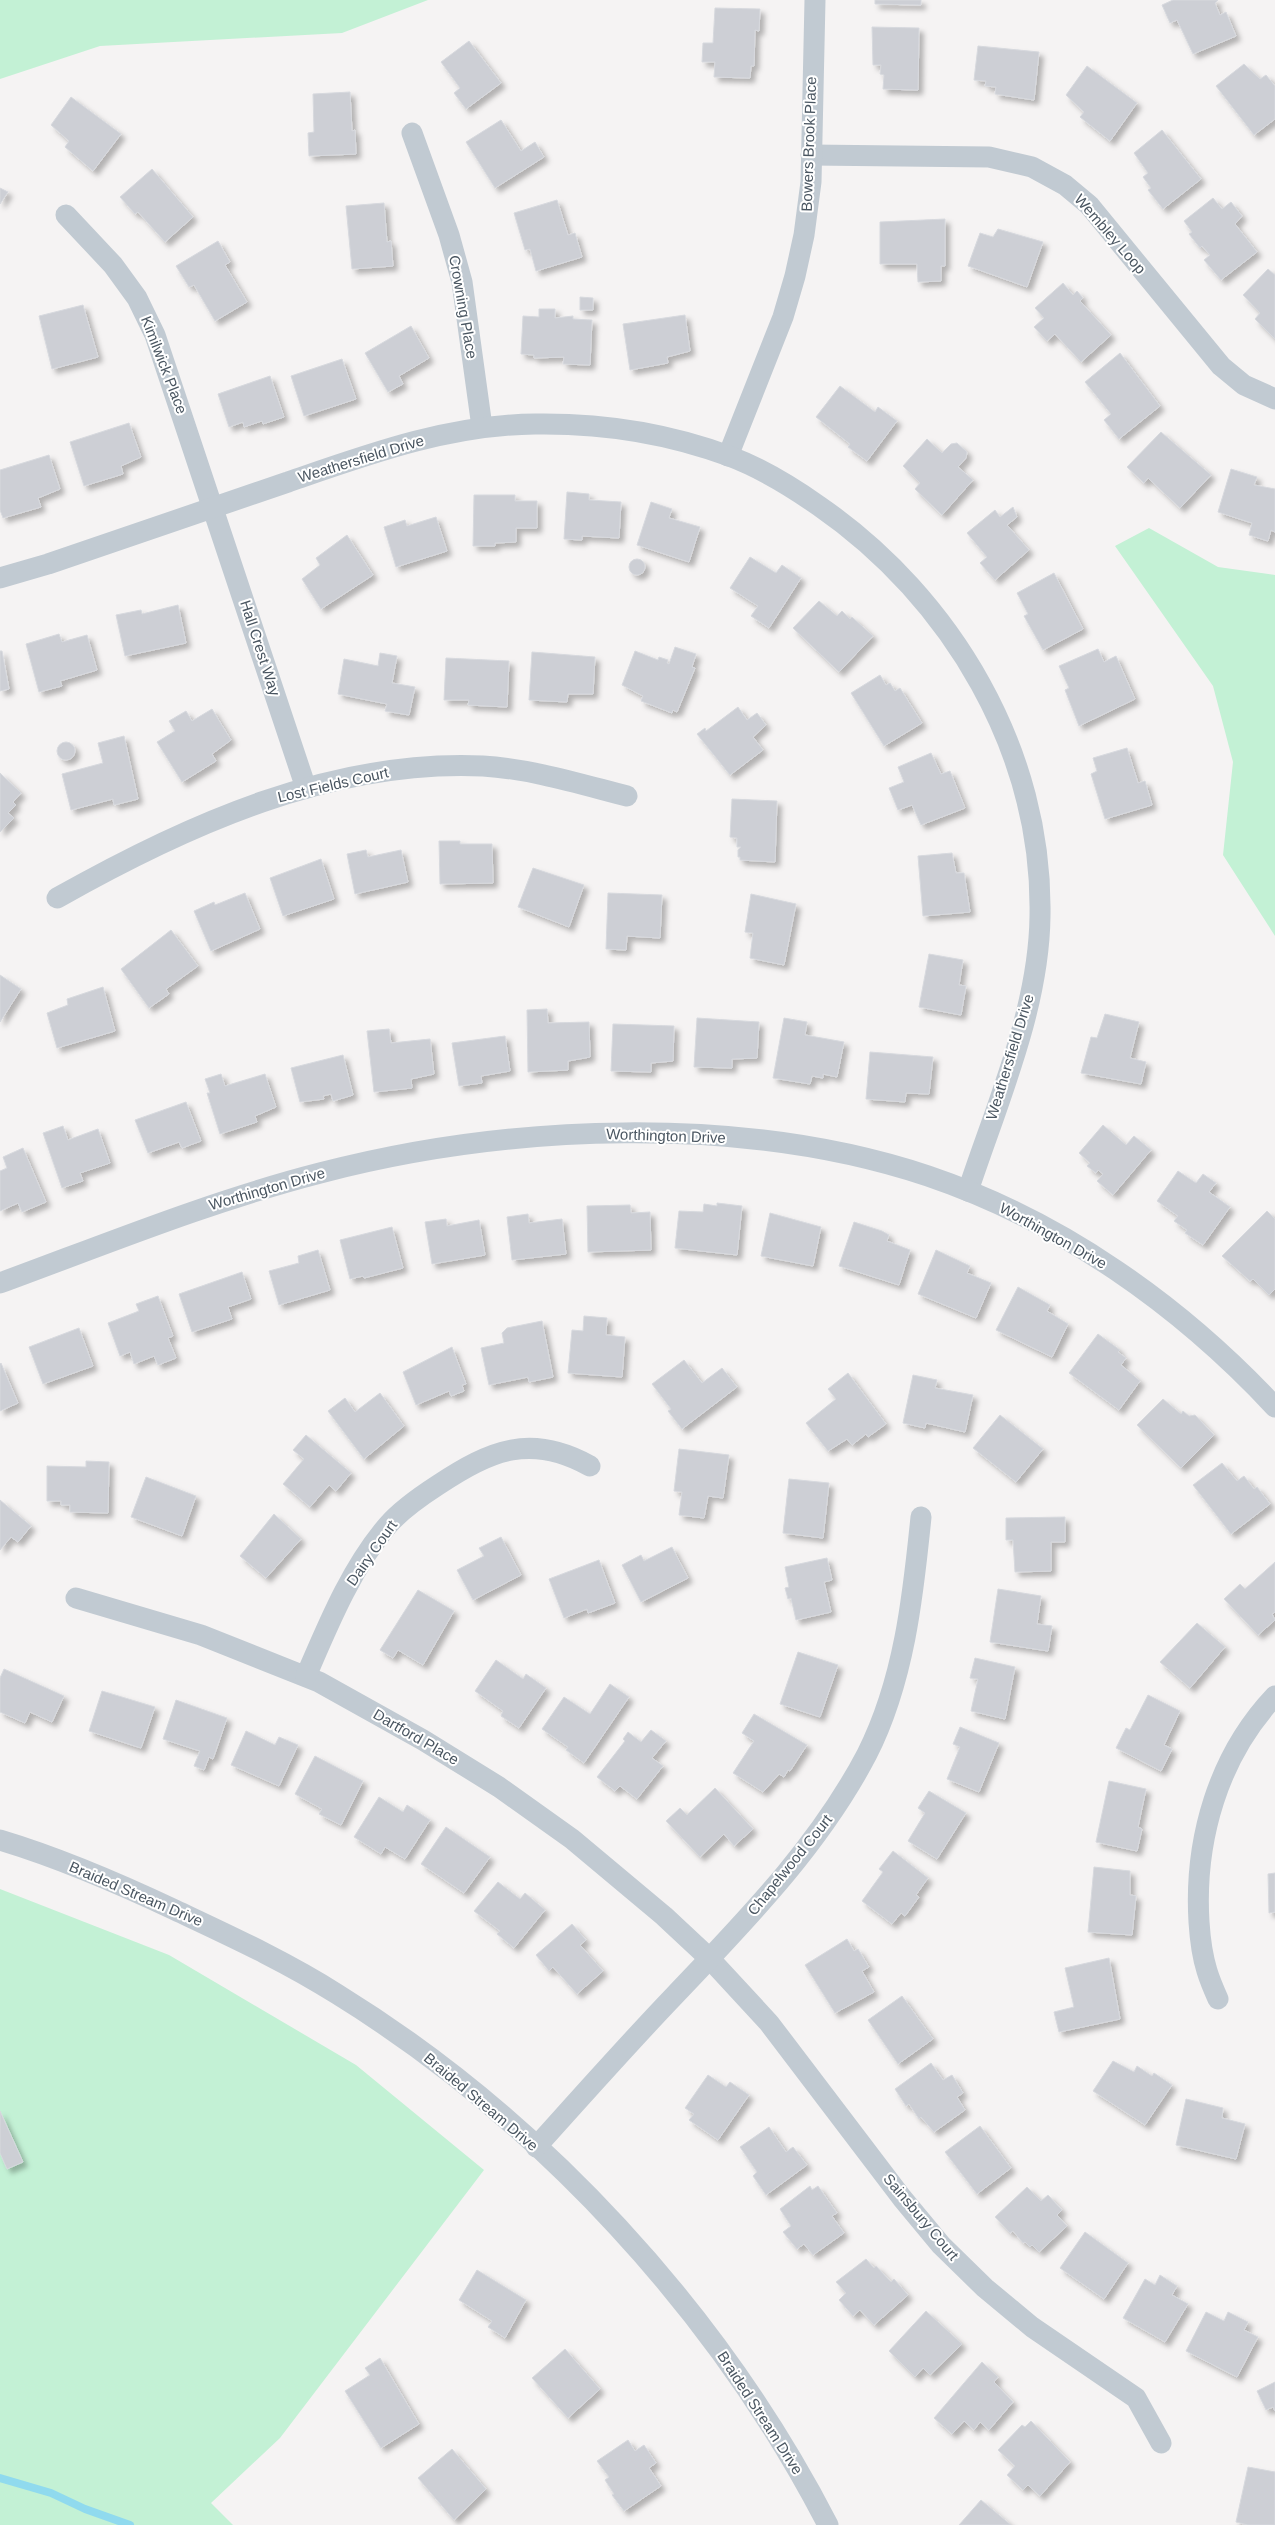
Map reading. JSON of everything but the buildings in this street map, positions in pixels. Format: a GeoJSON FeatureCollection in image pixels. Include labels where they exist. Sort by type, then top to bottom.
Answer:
{"type":"FeatureCollection","features":[{"type":"Feature","properties":{"kind":"street","name":"Bowers Brook Place"},"geometry":{"type":"LineString","coordinates":[[728,456],[783,317],[796,276],[804,235],[812,155],[815,0]]}},
{"type":"Feature","properties":{"kind":"street","name":"Crowning Place"},"geometry":{"type":"LineString","coordinates":[[412,133],[449,235],[462,282],[482,427]]}},
{"type":"Feature","properties":{"kind":"street","name":"Wembley Loop"},"geometry":{"type":"LineString","coordinates":[[812,155],[989,156],[1032,167],[1064,185],[1089,205],[1220,366],[1244,385],[1275,399]]}},
{"type":"Feature","properties":{"kind":"street","name":"Kimilwick Place"},"geometry":{"type":"LineString","coordinates":[[66,216],[113,265],[137,298],[156,335],[214,507]]}},
{"type":"Feature","properties":{"kind":"street","name":"Weathersfield Drive"},"geometry":{"type":"LineString","coordinates":[[0,578],[48,564],[401,444],[482,427],[533,424],[588,425],[665,437],[728,456],[750,465],[802,494],[877,551],[911,584],[940,620],[972,668],[998,718],[1020,772],[1031,814],[1039,865],[1040,917],[1036,969],[1025,1019],[968,1191]]}},
{"type":"Feature","properties":{"kind":"street","name":"Hall Crest Way"},"geometry":{"type":"LineString","coordinates":[[214,507],[306,788]]}},
{"type":"Feature","properties":{"kind":"street","name":"Lost Fields Court"},"geometry":{"type":"LineString","coordinates":[[58,898],[169,839],[275,798],[306,788],[366,774],[431,765],[476,766],[537,773],[628,796]]}},
{"type":"Feature","properties":{"kind":"street","name":"Worthington Drive"},"geometry":{"type":"LineString","coordinates":[[0,1283],[231,1198],[323,1172],[445,1148],[549,1136],[632,1133],[714,1136],[780,1143],[861,1157],[927,1176],[968,1191],[1044,1228],[1153,1295],[1203,1335],[1241,1370],[1275,1407]]}},
{"type":"Feature","properties":{"kind":"street","name":"Dairy Court"},"geometry":{"type":"LineString","coordinates":[[306,1676],[330,1620],[360,1566],[388,1525],[423,1495],[461,1470],[493,1455],[519,1448],[546,1449],[568,1454],[590,1466]]}},
{"type":"Feature","properties":{"kind":"street","name":"Chapelwood Court"},"geometry":{"type":"LineString","coordinates":[[536,2147],[753,1912],[811,1843],[836,1808],[867,1752],[887,1702],[902,1651],[915,1577],[921,1517]]}},
{"type":"Feature","properties":{"kind":"street","name":"Dartford Place"},"geometry":{"type":"LineString","coordinates":[[76,1598],[201,1634],[306,1676],[423,1740],[499,1787],[572,1839],[664,1916],[709,1958]]}},
{"type":"Feature","properties":{"kind":"street"},"geometry":{"type":"LineString","coordinates":[[1218,2000],[1206,1971],[1200,1934],[1198,1900],[1206,1824],[1222,1776],[1242,1738],[1275,1696]]}},
{"type":"Feature","properties":{"kind":"street","name":"Braided Stream Drive"},"geometry":{"type":"LineString","coordinates":[[0,1840],[106,1878],[270,1955],[338,1994],[410,2042],[478,2096],[583,2192],[646,2258],[704,2329],[758,2403],[809,2488],[828,2525]]}},
{"type":"Feature","properties":{"kind":"street","name":"Sainsbury Court"},"geometry":{"type":"LineString","coordinates":[[709,1958],[769,2023],[902,2198],[941,2245],[985,2288],[1032,2327],[1136,2398],[1161,2443]]}},
{"type":"Feature","properties":{"kind":"green space"},"geometry":{"type":"Polygon","coordinates":[[[0,0],[428,0],[342,33],[100,46],[0,79],[0,0]]]}},
{"type":"Feature","properties":{"kind":"green space"},"geometry":{"type":"Polygon","coordinates":[[[1149,528],[1218,567],[1275,575],[1275,936],[1223,855],[1233,762],[1213,686],[1115,546],[1149,528]]]}},
{"type":"Feature","properties":{"kind":"green space"},"geometry":{"type":"Polygon","coordinates":[[[0,1889],[169,1955],[356,2065],[484,2170],[280,2438],[211,2503],[233,2525],[0,2525],[0,1889]]]}},
{"type":"Feature","properties":{"kind":"waterway"},"geometry":{"type":"LineString","coordinates":[[0,2478],[51,2493],[85,2509],[130,2525]]}}]}
